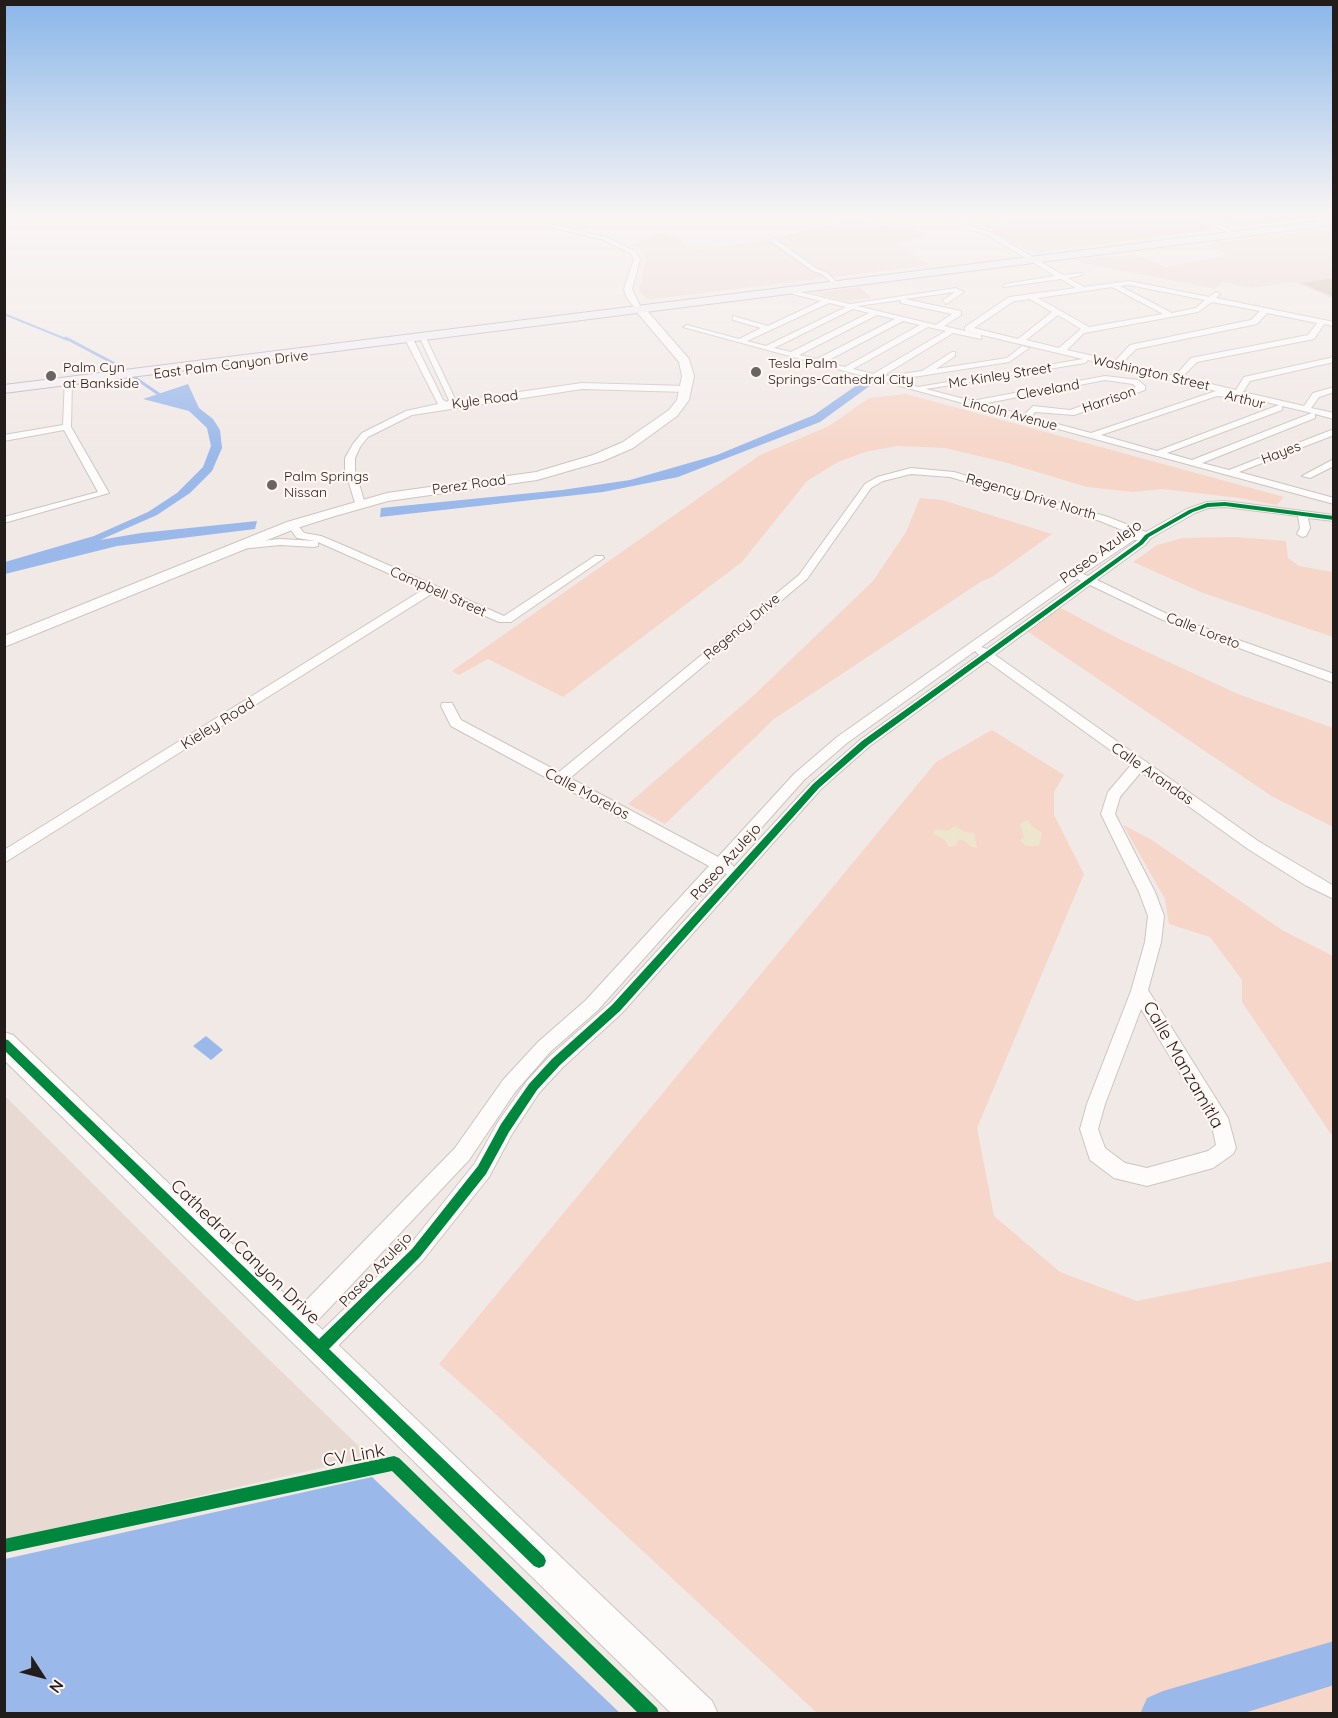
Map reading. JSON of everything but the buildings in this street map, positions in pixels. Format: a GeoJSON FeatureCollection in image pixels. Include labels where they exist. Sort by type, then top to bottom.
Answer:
{"type":"FeatureCollection","features":[{"type":"Feature","properties":{"kind":"main road","name":"East Palm Canyon Drive"},"geometry":{"type":"LineString","coordinates":[[4,388],[109,378],[742,296]]}},
{"type":"Feature","properties":{"kind":"main road"},"geometry":{"type":"LineString","coordinates":[[639,308],[685,361],[688,376],[686,389]]}},
{"type":"Feature","properties":{"kind":"main road","name":"East Palm Canyon Drive"},"geometry":{"type":"LineString","coordinates":[[4,396],[68,383]]}},
{"type":"Feature","properties":{"kind":"main road","name":"Perez Road"},"geometry":{"type":"LineString","coordinates":[[4,642],[292,525],[360,504],[417,492],[537,476],[598,458],[628,445],[659,425],[683,400],[686,389]]}},
{"type":"Feature","properties":{"kind":"main road","name":"Cathedral Canyon Drive"},"geometry":{"type":"LineString","coordinates":[[4,1043],[538,1561],[699,1713]]}},
{"type":"Feature","properties":{"kind":"street"},"geometry":{"type":"LineString","coordinates":[[630,296],[639,308]]}},
{"type":"Feature","properties":{"kind":"street"},"geometry":{"type":"LineString","coordinates":[[808,296],[952,331],[1023,345]]}},
{"type":"Feature","properties":{"kind":"street"},"geometry":{"type":"LineString","coordinates":[[767,348],[849,306],[907,296]]}},
{"type":"Feature","properties":{"kind":"street"},"geometry":{"type":"LineString","coordinates":[[921,296],[965,307],[938,327]]}},
{"type":"Feature","properties":{"kind":"street"},"geometry":{"type":"LineString","coordinates":[[946,302],[954,296]]}},
{"type":"Feature","properties":{"kind":"street","name":"Washington Street"},"geometry":{"type":"LineString","coordinates":[[1029,296],[1012,299],[968,329],[1023,345],[1060,351],[1238,393],[1309,413],[1334,416]]}},
{"type":"Feature","properties":{"kind":"street"},"geometry":{"type":"LineString","coordinates":[[1030,296],[1088,330]]}},
{"type":"Feature","properties":{"kind":"street"},"geometry":{"type":"LineString","coordinates":[[1133,296],[1171,315]]}},
{"type":"Feature","properties":{"kind":"street"},"geometry":{"type":"LineString","coordinates":[[1197,296],[1334,324]]}},
{"type":"Feature","properties":{"kind":"street"},"geometry":{"type":"LineString","coordinates":[[1060,351],[1082,332],[1198,310],[1214,296]]}},
{"type":"Feature","properties":{"kind":"street"},"geometry":{"type":"LineString","coordinates":[[892,298],[958,313]]}},
{"type":"Feature","properties":{"kind":"street"},"geometry":{"type":"LineString","coordinates":[[740,341],[828,301]]}},
{"type":"Feature","properties":{"kind":"street"},"geometry":{"type":"LineString","coordinates":[[1116,365],[1133,347],[1254,322],[1265,310]]}},
{"type":"Feature","properties":{"kind":"street"},"geometry":{"type":"LineString","coordinates":[[792,355],[877,312]]}},
{"type":"Feature","properties":{"kind":"street"},"geometry":{"type":"LineString","coordinates":[[1009,360],[1057,312]]}},
{"type":"Feature","properties":{"kind":"street"},"geometry":{"type":"LineString","coordinates":[[736,318],[768,328]]}},
{"type":"Feature","properties":{"kind":"street"},"geometry":{"type":"LineString","coordinates":[[818,362],[903,318]]}},
{"type":"Feature","properties":{"kind":"street"},"geometry":{"type":"LineString","coordinates":[[1176,379],[1194,360],[1311,337],[1322,322]]}},
{"type":"Feature","properties":{"kind":"street"},"geometry":{"type":"LineString","coordinates":[[845,370],[926,325]]}},
{"type":"Feature","properties":{"kind":"street","name":"Lincoln Avenue"},"geometry":{"type":"LineString","coordinates":[[687,327],[1334,501]]}},
{"type":"Feature","properties":{"kind":"street"},"geometry":{"type":"LineString","coordinates":[[878,378],[952,331]]}},
{"type":"Feature","properties":{"kind":"street"},"geometry":{"type":"LineString","coordinates":[[413,339],[453,400],[448,405],[440,402],[413,339]]}},
{"type":"Feature","properties":{"kind":"street"},"geometry":{"type":"LineString","coordinates":[[924,373],[952,354]]}},
{"type":"Feature","properties":{"kind":"street"},"geometry":{"type":"LineString","coordinates":[[1238,393],[1247,379],[1334,359]]}},
{"type":"Feature","properties":{"kind":"street"},"geometry":{"type":"LineString","coordinates":[[878,378],[1009,360],[1077,385]]}},
{"type":"Feature","properties":{"kind":"street","name":"Mc Kinley Street"},"geometry":{"type":"LineString","coordinates":[[914,389],[1085,361]]}},
{"type":"Feature","properties":{"kind":"street","name":"Cleveland"},"geometry":{"type":"LineString","coordinates":[[970,403],[1105,378],[1125,380]]}},
{"type":"Feature","properties":{"kind":"street","name":"Harrison"},"geometry":{"type":"LineString","coordinates":[[1026,418],[1033,409],[1071,413],[1142,388],[1135,382],[1125,380]]}},
{"type":"Feature","properties":{"kind":"street"},"geometry":{"type":"LineString","coordinates":[[4,520],[104,493],[67,427],[68,383]]}},
{"type":"Feature","properties":{"kind":"street","name":"Kyle Road"},"geometry":{"type":"LineString","coordinates":[[360,504],[350,470],[350,458],[365,435],[409,413],[448,405],[598,385],[686,389]]}},
{"type":"Feature","properties":{"kind":"street"},"geometry":{"type":"LineString","coordinates":[[1192,463],[1309,413],[1316,395],[1334,389]]}},
{"type":"Feature","properties":{"kind":"street","name":"Arthur"},"geometry":{"type":"LineString","coordinates":[[1090,436],[1217,393],[1309,413],[1334,422]]}},
{"type":"Feature","properties":{"kind":"street"},"geometry":{"type":"LineString","coordinates":[[1157,454],[1280,408]]}},
{"type":"Feature","properties":{"kind":"street"},"geometry":{"type":"LineString","coordinates":[[4,438],[67,427]]}},
{"type":"Feature","properties":{"kind":"street","name":"Hayes"},"geometry":{"type":"LineString","coordinates":[[1229,473],[1334,432]]}},
{"type":"Feature","properties":{"kind":"street"},"geometry":{"type":"LineString","coordinates":[[1307,476],[1334,462]]}},
{"type":"Feature","properties":{"kind":"street","name":"Regency Drive North"},"geometry":{"type":"LineString","coordinates":[[911,471],[951,474],[1095,515],[1146,536]]}},
{"type":"Feature","properties":{"kind":"street","name":"Regency Drive"},"geometry":{"type":"LineString","coordinates":[[560,779],[803,577],[868,486],[880,478],[911,471]]}},
{"type":"Feature","properties":{"kind":"street","name":"Paseo Azulejo"},"geometry":{"type":"LineString","coordinates":[[297,1326],[462,1154],[509,1086],[544,1047],[592,1005],[728,869],[816,786],[980,651],[1081,577],[1191,511],[1207,505],[1242,505],[1334,518]]}},
{"type":"Feature","properties":{"kind":"street"},"geometry":{"type":"LineString","coordinates":[[1302,513],[1305,528],[1302,534]]}},
{"type":"Feature","properties":{"kind":"street","name":"Campbell Street"},"geometry":{"type":"LineString","coordinates":[[292,525],[301,536],[317,538],[432,590],[507,620],[599,558]]}},
{"type":"Feature","properties":{"kind":"street","name":"Campbell Street"},"geometry":{"type":"LineString","coordinates":[[240,546],[290,542],[334,545]]}},
{"type":"Feature","properties":{"kind":"street","name":"Calle Loreto"},"geometry":{"type":"LineString","coordinates":[[1081,577],[1167,618],[1334,679]]}},
{"type":"Feature","properties":{"kind":"street","name":"Kieley Road"},"geometry":{"type":"LineString","coordinates":[[4,858],[432,590]]}},
{"type":"Feature","properties":{"kind":"street","name":"Calle Arandas"},"geometry":{"type":"LineString","coordinates":[[980,651],[1253,845],[1310,881],[1334,893]]}},
{"type":"Feature","properties":{"kind":"street","name":"Calle Morelos"},"geometry":{"type":"LineString","coordinates":[[447,706],[456,723],[728,869]]}},
{"type":"Feature","properties":{"kind":"street","name":"Calle Manzamitla"},"geometry":{"type":"LineString","coordinates":[[1139,765],[1113,795],[1108,814],[1147,892],[1156,916],[1152,942],[1139,991],[1096,1104],[1089,1129],[1097,1154],[1121,1171],[1147,1177],[1213,1159],[1226,1149],[1221,1124],[1139,991]]}},
{"type":"Feature","properties":{"kind":"street","name":"Paseo Azulejo"},"geometry":{"type":"LineString","coordinates":[[320,1348],[416,1253],[482,1170],[505,1128],[533,1087],[556,1062],[616,1008],[728,869]]}},
{"type":"Feature","properties":{"kind":"shaded area"},"geometry":{"type":"Polygon","coordinates":[[[644,296],[677,296],[654,299],[644,296]]]}},
{"type":"Feature","properties":{"kind":"shaded area"},"geometry":{"type":"Polygon","coordinates":[[[826,296],[871,298],[845,301],[826,296]]]}},
{"type":"Feature","properties":{"kind":"shaded area"},"geometry":{"type":"Polygon","coordinates":[[[906,394],[1284,497],[1277,505],[1240,498],[1162,489],[1133,492],[1087,487],[1004,462],[945,448],[897,446],[865,452],[838,462],[807,481],[742,562],[563,697],[488,659],[459,675],[452,671],[760,455],[829,426],[869,398],[906,394]]]}},
{"type":"Feature","properties":{"kind":"shaded area"},"geometry":{"type":"Polygon","coordinates":[[[920,498],[942,500],[1052,534],[992,577],[982,581],[774,719],[665,824],[628,804],[753,696],[873,581],[906,532],[920,498]]]}},
{"type":"Feature","properties":{"kind":"shaded area"},"geometry":{"type":"Polygon","coordinates":[[[1235,537],[1286,541],[1288,558],[1299,566],[1333,572],[1333,637],[1203,593],[1133,562],[1157,545],[1183,538],[1235,537]]]}},
{"type":"Feature","properties":{"kind":"shaded area"},"geometry":{"type":"Polygon","coordinates":[[[1059,607],[1117,638],[1238,694],[1333,728],[1333,827],[1273,797],[1027,631],[1059,607]]]}},
{"type":"Feature","properties":{"kind":"shaded area"},"geometry":{"type":"Polygon","coordinates":[[[992,730],[1064,775],[1054,792],[1054,815],[1084,874],[977,1128],[994,1216],[1060,1272],[1137,1301],[1333,1261],[1333,1713],[817,1713],[439,1364],[936,762],[992,730]]]}},
{"type":"Feature","properties":{"kind":"shaded area"},"geometry":{"type":"Polygon","coordinates":[[[1123,825],[1152,840],[1282,930],[1333,956],[1333,1137],[1242,1002],[1242,980],[1210,937],[1169,924],[1165,899],[1123,825]]]}},
{"type":"Feature","properties":{"kind":"shaded area"},"geometry":{"type":"Polygon","coordinates":[[[5,1096],[253,1344],[370,1457],[5,1540],[5,1096]]]}},
{"type":"Feature","properties":{"kind":"sand"},"geometry":{"type":"Polygon","coordinates":[[[1028,820],[1042,833],[1039,846],[1026,846],[1020,840],[1024,837],[1020,824],[1028,820]]]}},
{"type":"Feature","properties":{"kind":"sand"},"geometry":{"type":"Polygon","coordinates":[[[955,826],[965,832],[974,833],[977,848],[959,839],[956,846],[949,847],[944,839],[933,834],[936,829],[947,831],[955,826]]]}},
{"type":"Feature","properties":{"kind":"water"},"geometry":{"type":"Polygon","coordinates":[[[860,383],[871,385],[820,422],[678,477],[603,492],[380,517],[381,508],[562,490],[630,480],[717,455],[814,415],[860,383]]]}},
{"type":"Feature","properties":{"kind":"water"},"geometry":{"type":"Polygon","coordinates":[[[188,384],[199,408],[213,419],[220,430],[222,448],[212,471],[190,493],[157,515],[100,540],[141,533],[257,521],[255,529],[117,546],[5,574],[5,562],[94,536],[148,512],[177,493],[203,467],[211,446],[207,428],[189,411],[143,399],[188,384]]]}},
{"type":"Feature","properties":{"kind":"water"},"geometry":{"type":"Polygon","coordinates":[[[206,1036],[223,1050],[211,1060],[193,1046],[206,1036]]]}},
{"type":"Feature","properties":{"kind":"water"},"geometry":{"type":"Polygon","coordinates":[[[372,1477],[620,1713],[5,1713],[5,1559],[372,1477]]]}},
{"type":"Feature","properties":{"kind":"waterway"},"geometry":{"type":"LineString","coordinates":[[4,314],[68,340]]}},
{"type":"Feature","properties":{"kind":"waterway"},"geometry":{"type":"LineString","coordinates":[[66,338],[115,364],[163,397]]}},
{"type":"Feature","properties":{"kind":"waterway"},"geometry":{"type":"LineString","coordinates":[[1163,1714],[1334,1663]]}},
{"type":"Feature","properties":{"kind":"cycle path"},"geometry":{"type":"LineString","coordinates":[[320,1348],[416,1253],[482,1170],[505,1128],[533,1087],[556,1062],[616,1008],[816,786],[865,743],[1141,543],[1147,536],[1191,511],[1207,505],[1225,504],[1334,518]]}},
{"type":"Feature","properties":{"kind":"cycle path"},"geometry":{"type":"LineString","coordinates":[[4,1043],[539,1561]]}},
{"type":"Feature","properties":{"kind":"cycle path","name":"CV Link"},"geometry":{"type":"LineString","coordinates":[[4,1546],[394,1463],[651,1714]]}},
{"type":"Feature","properties":{"kind":"place","name":"Tesla Palm Springs-Cathedral City"},"geometry":{"type":"Point","coordinates":[756,372]}},
{"type":"Feature","properties":{"kind":"place","name":"Palm Cyn at Bankside"},"geometry":{"type":"Point","coordinates":[51,376]}},
{"type":"Feature","properties":{"kind":"place","name":"Palm Springs Nissan"},"geometry":{"type":"Point","coordinates":[272,485]}}]}
